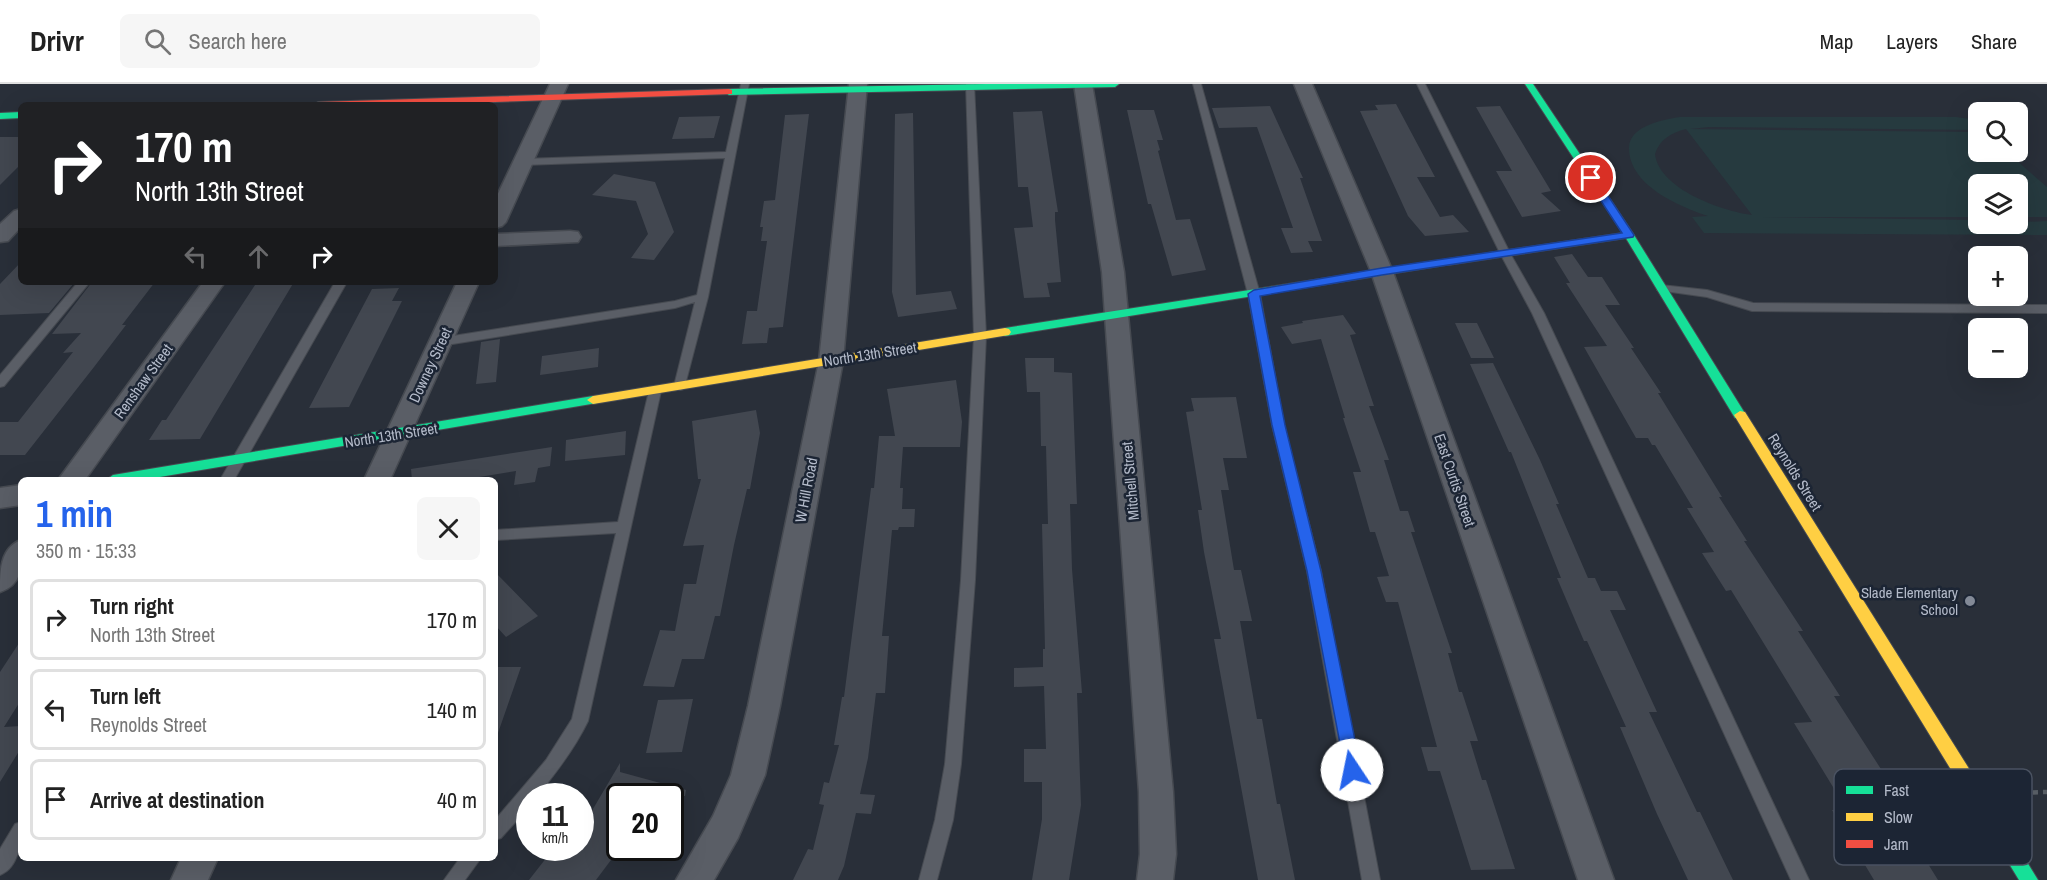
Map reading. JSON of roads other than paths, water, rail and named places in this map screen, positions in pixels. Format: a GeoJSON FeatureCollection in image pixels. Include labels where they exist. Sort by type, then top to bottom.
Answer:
{"type":"FeatureCollection","features":[{"type":"Feature","properties":{"kind":"street","name":"Mitchell Street"},"geometry":{"type":"LineString","coordinates":[[1083,84],[1113,272],[1117,316],[1156,792],[1158,854],[1155,880]]}},
{"type":"Feature","properties":{"kind":"street"},"geometry":{"type":"LineString","coordinates":[[454,102],[556,90],[1115,84]]}},
{"type":"Feature","properties":{"kind":"street","name":"East Curtis Street"},"geometry":{"type":"LineString","coordinates":[[1303,84],[1382,272],[1596,880]]}},
{"type":"Feature","properties":{"kind":"street","name":"Reynolds Street"},"geometry":{"type":"LineString","coordinates":[[1529,84],[1629,235],[1960,769]]}},
{"type":"Feature","properties":{"kind":"street","name":"W Hill Road"},"geometry":{"type":"LineString","coordinates":[[694,880],[726,827],[748,776],[764,706],[831,361],[858,86]]}},
{"type":"Feature","properties":{"kind":"street"},"geometry":{"type":"LineString","coordinates":[[498,216],[556,90]]}},
{"type":"Feature","properties":{"kind":"street"},"geometry":{"type":"LineString","coordinates":[[0,236],[18,218]]}},
{"type":"Feature","properties":{"kind":"street","name":"North 13th Street"},"geometry":{"type":"LineString","coordinates":[[132,477],[980,336],[1629,235]]}},
{"type":"Feature","properties":{"kind":"street"},"geometry":{"type":"LineString","coordinates":[[498,240],[570,237]]}},
{"type":"Feature","properties":{"kind":"street","name":"Renshaw Street"},"geometry":{"type":"LineString","coordinates":[[73,477],[212,285]]}},
{"type":"Feature","properties":{"kind":"street","name":"Downey Street"},"geometry":{"type":"LineString","coordinates":[[378,477],[467,285]]}},
{"type":"Feature","properties":{"kind":"street"},"geometry":{"type":"LineString","coordinates":[[0,498],[18,495]]}},
{"type":"Feature","properties":{"kind":"street"},"geometry":{"type":"LineString","coordinates":[[0,581],[18,555]]}},
{"type":"Feature","properties":{"kind":"street"},"geometry":{"type":"LineString","coordinates":[[189,880],[198,861]]}},
{"type":"Feature","properties":{"kind":"street","name":"Reynolds Street"},"geometry":{"type":"LineString","coordinates":[[2020,865],[2029,880]]}},
{"type":"Feature","properties":{"kind":"lane"},"geometry":{"type":"LineString","coordinates":[[1197,84],[1254,294],[1278,425],[1314,571],[1371,880]]}},
{"type":"Feature","properties":{"kind":"lane"},"geometry":{"type":"LineString","coordinates":[[1421,84],[1506,255],[1538,313],[1800,880]]}},
{"type":"Feature","properties":{"kind":"lane"},"geometry":{"type":"LineString","coordinates":[[928,880],[944,820],[953,764],[968,580],[980,336],[970,85]]}},
{"type":"Feature","properties":{"kind":"lane"},"geometry":{"type":"LineString","coordinates":[[680,386],[702,297],[744,88]]}},
{"type":"Feature","properties":{"kind":"lane"},"geometry":{"type":"LineString","coordinates":[[523,162],[730,155]]}},
{"type":"Feature","properties":{"kind":"lane"},"geometry":{"type":"LineString","coordinates":[[0,383],[82,285]]}},
{"type":"Feature","properties":{"kind":"lane"},"geometry":{"type":"LineString","coordinates":[[228,477],[339,285]]}},
{"type":"Feature","properties":{"kind":"lane"},"geometry":{"type":"LineString","coordinates":[[1661,288],[1695,290],[1726,296],[1752,307],[2047,309]]}},
{"type":"Feature","properties":{"kind":"lane"},"geometry":{"type":"LineString","coordinates":[[440,342],[675,304],[702,297]]}},
{"type":"Feature","properties":{"kind":"lane"},"geometry":{"type":"LineString","coordinates":[[498,828],[563,750],[580,721],[655,391]]}},
{"type":"Feature","properties":{"kind":"lane"},"geometry":{"type":"LineString","coordinates":[[498,535],[624,527]]}},
{"type":"Feature","properties":{"kind":"lane"},"geometry":{"type":"LineString","coordinates":[[0,866],[18,835]]}},
{"type":"Feature","properties":{"kind":"lane"},"geometry":{"type":"LineString","coordinates":[[453,880],[469,861]]}},
{"type":"Feature","properties":{"kind":"place","name":"Slade Elementary School"},"geometry":{"type":"Point","coordinates":[1970,601]}}]}
